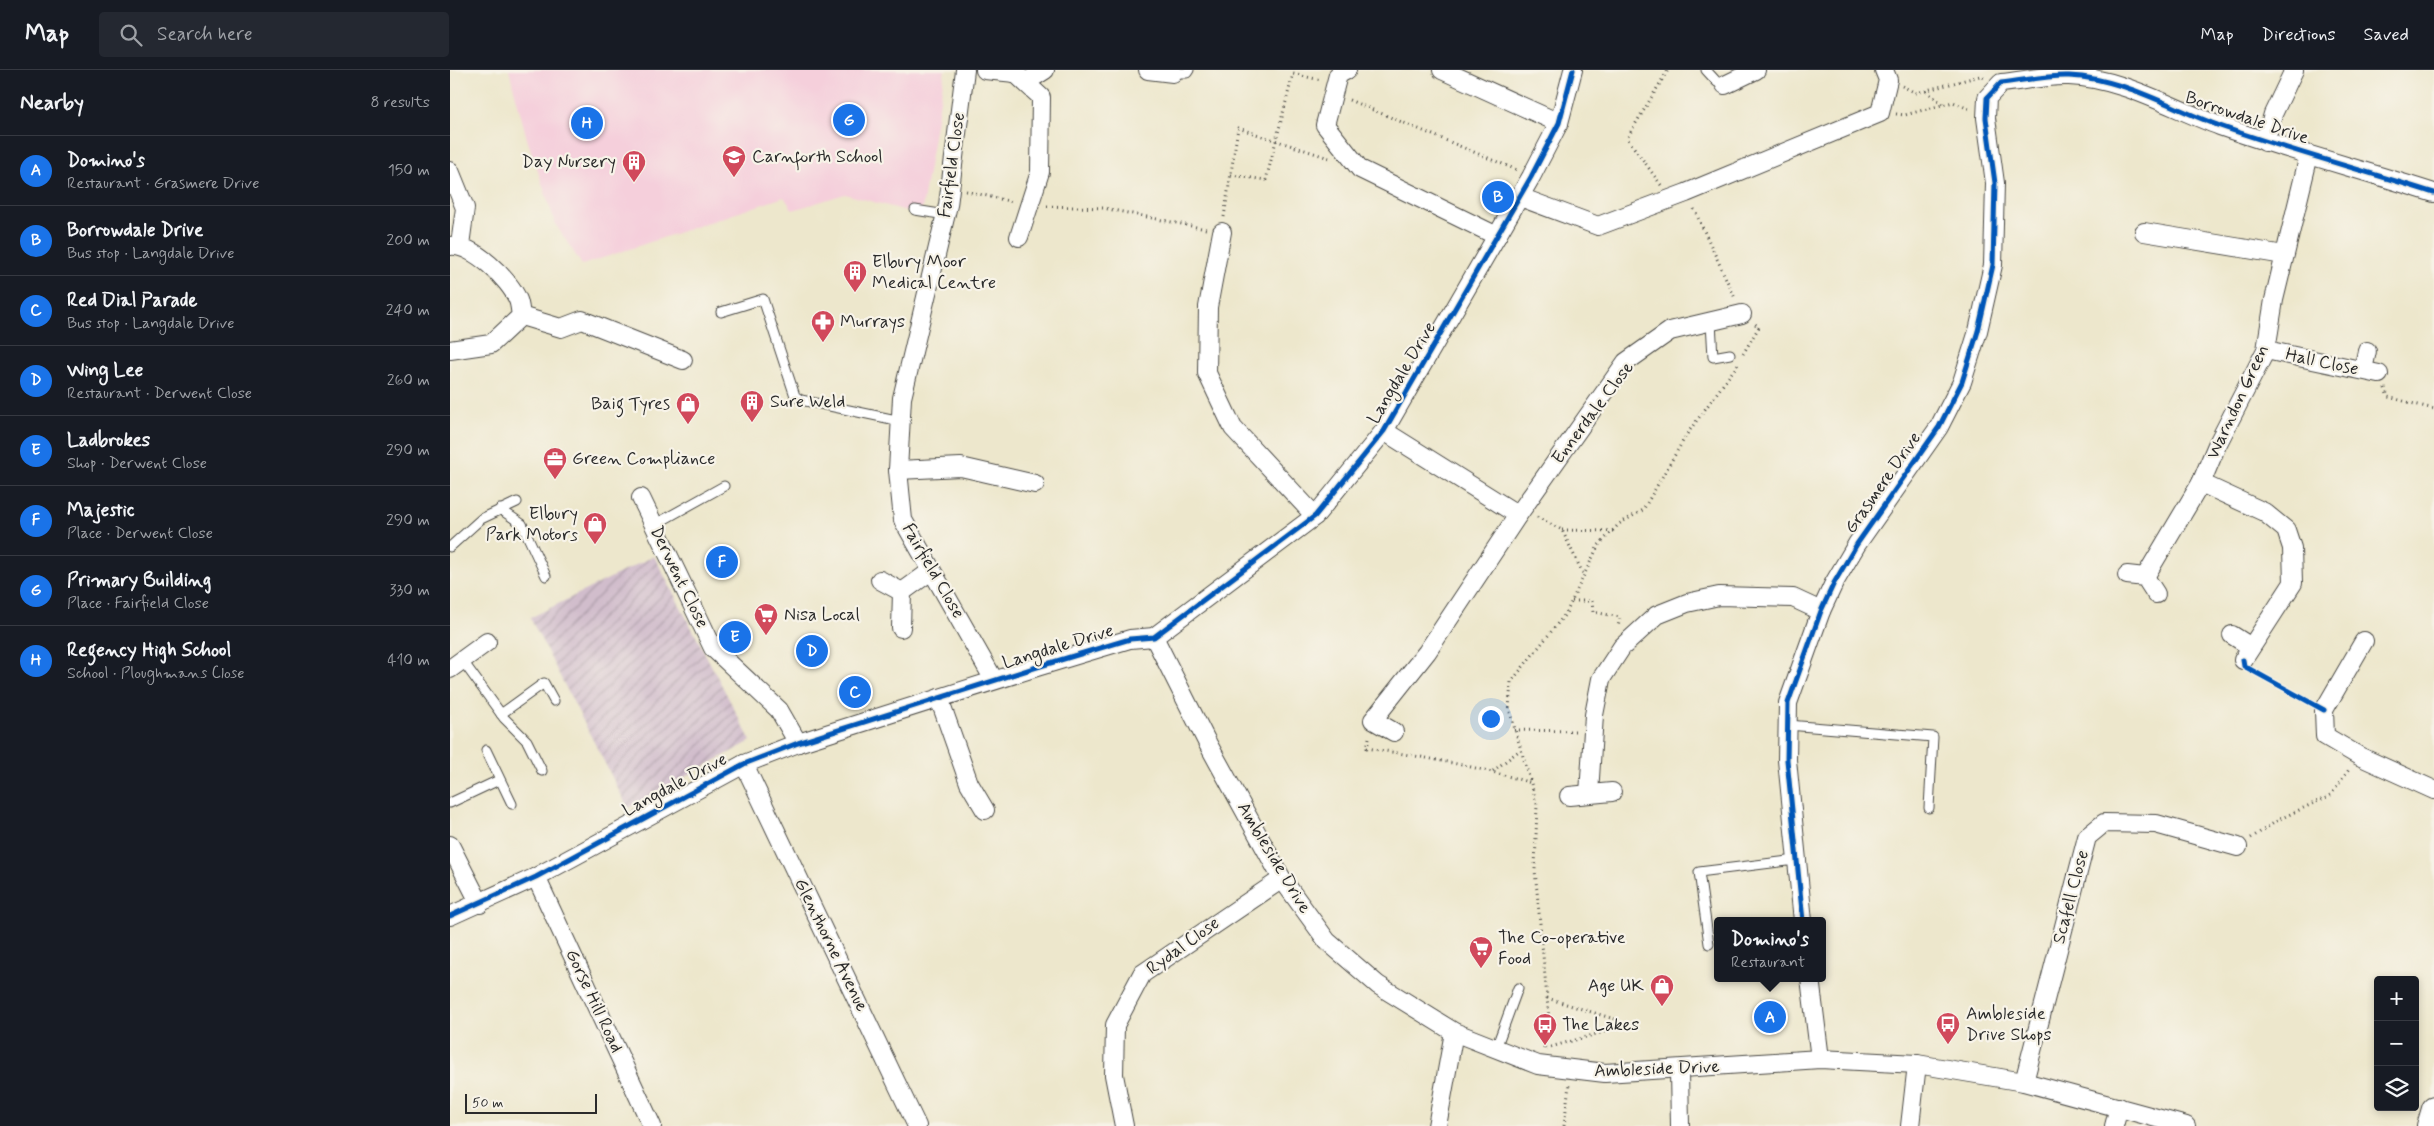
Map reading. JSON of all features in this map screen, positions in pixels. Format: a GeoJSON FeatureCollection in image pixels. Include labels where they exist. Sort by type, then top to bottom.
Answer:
{"type":"FeatureCollection","features":[{"type":"Feature","properties":{"kind":"main road"},"geometry":{"type":"LineString","coordinates":[[2429,1126],[2434,1108]]}},
{"type":"Feature","properties":{"kind":"street","name":"Fairfield Close"},"geometry":{"type":"LineString","coordinates":[[965,70],[946,215],[902,398],[898,470],[902,520],[994,680]]}},
{"type":"Feature","properties":{"kind":"street"},"geometry":{"type":"LineString","coordinates":[[985,70],[1015,72],[1041,97],[1040,172],[1019,237]]}},
{"type":"Feature","properties":{"kind":"street"},"geometry":{"type":"LineString","coordinates":[[1026,82],[1045,70]]}},
{"type":"Feature","properties":{"kind":"street"},"geometry":{"type":"LineString","coordinates":[[1150,70],[1181,72]]}},
{"type":"Feature","properties":{"kind":"street"},"geometry":{"type":"LineString","coordinates":[[1442,70],[1559,123]]}},
{"type":"Feature","properties":{"kind":"street","name":"Langdale Drive"},"geometry":{"type":"LineString","coordinates":[[450,916],[536,877],[744,764],[798,743],[994,680],[1130,639],[1154,637],[1315,516],[1384,431],[1520,197],[1559,123],[1573,70]]}},
{"type":"Feature","properties":{"kind":"street"},"geometry":{"type":"LineString","coordinates":[[1725,85],[1756,70]]}},
{"type":"Feature","properties":{"kind":"street"},"geometry":{"type":"LineString","coordinates":[[2265,142],[2273,114],[2294,70]]}},
{"type":"Feature","properties":{"kind":"street"},"geometry":{"type":"LineString","coordinates":[[1520,197],[1598,226],[1686,193],[1880,113],[1886,75]]}},
{"type":"Feature","properties":{"kind":"street","name":"Borrowdale Drive"},"geometry":{"type":"LineString","coordinates":[[2001,83],[2069,76],[2117,77],[2196,117],[2265,142],[2434,193]]}},
{"type":"Feature","properties":{"kind":"street"},"geometry":{"type":"LineString","coordinates":[[1339,82],[1325,125],[1360,169],[1497,236]]}},
{"type":"Feature","properties":{"kind":"street"},"geometry":{"type":"LineString","coordinates":[[1986,118],[1987,98],[2001,83]]}},
{"type":"Feature","properties":{"kind":"street","name":"Grasmere Drive"},"geometry":{"type":"LineString","coordinates":[[1803,917],[1787,760],[1788,703],[1821,611],[1834,583],[1857,544],[1935,434],[1962,382],[1978,331],[1993,265],[1995,184],[1986,118]]}},
{"type":"Feature","properties":{"kind":"street","name":"Warndon Green"},"geometry":{"type":"LineString","coordinates":[[2145,577],[2201,483],[2217,445],[2266,350],[2284,255],[2309,154]]}},
{"type":"Feature","properties":{"kind":"street"},"geometry":{"type":"LineString","coordinates":[[450,171],[465,208],[455,245],[492,266],[518,299],[521,316]]}},
{"type":"Feature","properties":{"kind":"street"},"geometry":{"type":"LineString","coordinates":[[1222,232],[1208,308],[1207,373],[1233,428],[1315,516]]}},
{"type":"Feature","properties":{"kind":"street"},"geometry":{"type":"LineString","coordinates":[[2144,232],[2284,255]]}},
{"type":"Feature","properties":{"kind":"street","name":"Ennerdale Close"},"geometry":{"type":"LineString","coordinates":[[1373,720],[1427,652],[1520,512],[1626,362],[1670,331],[1742,314]]}},
{"type":"Feature","properties":{"kind":"street"},"geometry":{"type":"LineString","coordinates":[[450,350],[491,344],[521,316]]}},
{"type":"Feature","properties":{"kind":"street"},"geometry":{"type":"LineString","coordinates":[[521,316],[561,328],[582,320],[683,360]]}},
{"type":"Feature","properties":{"kind":"street","name":"Hall Close"},"geometry":{"type":"LineString","coordinates":[[2266,350],[2371,372]]}},
{"type":"Feature","properties":{"kind":"street"},"geometry":{"type":"LineString","coordinates":[[2366,351],[2371,372]]}},
{"type":"Feature","properties":{"kind":"street"},"geometry":{"type":"LineString","coordinates":[[1384,431],[1520,512]]}},
{"type":"Feature","properties":{"kind":"street"},"geometry":{"type":"LineString","coordinates":[[898,470],[961,467],[1035,484]]}},
{"type":"Feature","properties":{"kind":"street"},"geometry":{"type":"LineString","coordinates":[[2201,483],[2264,512],[2286,530],[2292,548],[2293,583],[2247,653],[2232,635]]}},
{"type":"Feature","properties":{"kind":"street","name":"Derwent Close"},"geometry":{"type":"LineString","coordinates":[[641,498],[713,648],[779,710],[798,743]]}},
{"type":"Feature","properties":{"kind":"street"},"geometry":{"type":"LineString","coordinates":[[902,592],[931,571]]}},
{"type":"Feature","properties":{"kind":"street"},"geometry":{"type":"LineString","coordinates":[[2127,575],[2145,577],[2156,594]]}},
{"type":"Feature","properties":{"kind":"street"},"geometry":{"type":"LineString","coordinates":[[880,580],[902,592]]}},
{"type":"Feature","properties":{"kind":"street"},"geometry":{"type":"LineString","coordinates":[[901,628],[902,592]]}},
{"type":"Feature","properties":{"kind":"street"},"geometry":{"type":"LineString","coordinates":[[1589,794],[1594,723],[1601,679],[1622,647],[1657,615],[1687,603],[1719,596],[1793,598],[1821,611]]}},
{"type":"Feature","properties":{"kind":"street","name":"Ambleside Drive"},"geometry":{"type":"LineString","coordinates":[[1154,637],[1208,744],[1282,879],[1327,941],[1378,985],[1454,1032],[1538,1066],[1605,1073],[1679,1070],[1820,1059],[1918,1064],[2024,1082],[2186,1126]]}},
{"type":"Feature","properties":{"kind":"street"},"geometry":{"type":"LineString","coordinates":[[2364,641],[2324,710],[2325,736],[2358,756],[2434,790]]}},
{"type":"Feature","properties":{"kind":"street"},"geometry":{"type":"LineString","coordinates":[[456,664],[487,642]]}},
{"type":"Feature","properties":{"kind":"street"},"geometry":{"type":"LineString","coordinates":[[939,698],[969,783],[985,810]]}},
{"type":"Feature","properties":{"kind":"street"},"geometry":{"type":"LineString","coordinates":[[1373,720],[1394,732]]}},
{"type":"Feature","properties":{"kind":"street","name":"Glenthorne Avenue"},"geometry":{"type":"LineString","coordinates":[[744,764],[917,1126]]}},
{"type":"Feature","properties":{"kind":"street"},"geometry":{"type":"LineString","coordinates":[[1569,796],[1612,792]]}},
{"type":"Feature","properties":{"kind":"street","name":"Scafell Close"},"geometry":{"type":"LineString","coordinates":[[2024,1082],[2087,837],[2104,823],[2156,824],[2238,847]]}},
{"type":"Feature","properties":{"kind":"street"},"geometry":{"type":"LineString","coordinates":[[450,845],[480,904]]}},
{"type":"Feature","properties":{"kind":"street","name":"Gorse Hill Road"},"geometry":{"type":"LineString","coordinates":[[536,877],[652,1126]]}},
{"type":"Feature","properties":{"kind":"street","name":"Rydal Close"},"geometry":{"type":"LineString","coordinates":[[1124,1126],[1114,1075],[1116,1025],[1142,974],[1282,879]]}},
{"type":"Feature","properties":{"kind":"street"},"geometry":{"type":"LineString","coordinates":[[1810,982],[1820,1059]]}},
{"type":"Feature","properties":{"kind":"street"},"geometry":{"type":"LineString","coordinates":[[1437,1126],[1454,1032]]}},
{"type":"Feature","properties":{"kind":"street"},"geometry":{"type":"LineString","coordinates":[[1910,1126],[1918,1064]]}},
{"type":"Feature","properties":{"kind":"street"},"geometry":{"type":"LineString","coordinates":[[1679,1070],[1680,1126]]}},
{"type":"Feature","properties":{"kind":"street"},"geometry":{"type":"LineString","coordinates":[[2114,1126],[2119,1107]]}},
{"type":"Feature","properties":{"kind":"lane"},"geometry":{"type":"LineString","coordinates":[[1706,70],[1717,82],[1725,85]]}},
{"type":"Feature","properties":{"kind":"lane"},"geometry":{"type":"LineString","coordinates":[[915,210],[946,215]]}},
{"type":"Feature","properties":{"kind":"lane"},"geometry":{"type":"LineString","coordinates":[[721,312],[763,299],[795,396],[801,400],[901,421]]}},
{"type":"Feature","properties":{"kind":"lane"},"geometry":{"type":"LineString","coordinates":[[1711,322],[1714,357],[1730,354]]}},
{"type":"Feature","properties":{"kind":"lane"},"geometry":{"type":"LineString","coordinates":[[654,525],[724,486]]}},
{"type":"Feature","properties":{"kind":"lane"},"geometry":{"type":"LineString","coordinates":[[450,547],[482,518],[517,502]]}},
{"type":"Feature","properties":{"kind":"lane"},"geometry":{"type":"LineString","coordinates":[[500,509],[522,524],[546,576]]}},
{"type":"Feature","properties":{"kind":"lane"},"geometry":{"type":"LineString","coordinates":[[456,664],[527,741],[542,771]]}},
{"type":"Feature","properties":{"kind":"lane"},"geometry":{"type":"LineString","coordinates":[[501,714],[544,682],[554,701]]}},
{"type":"Feature","properties":{"kind":"lane"},"geometry":{"type":"LineString","coordinates":[[1788,725],[1934,737],[1930,808]]}},
{"type":"Feature","properties":{"kind":"lane"},"geometry":{"type":"LineString","coordinates":[[486,750],[512,804]]}},
{"type":"Feature","properties":{"kind":"lane"},"geometry":{"type":"LineString","coordinates":[[450,803],[499,780]]}},
{"type":"Feature","properties":{"kind":"lane"},"geometry":{"type":"LineString","coordinates":[[1709,944],[1699,872],[1796,860]]}},
{"type":"Feature","properties":{"kind":"lane"},"geometry":{"type":"LineString","coordinates":[[1496,1048],[1518,988]]}},
{"type":"Feature","properties":{"kind":"path"},"geometry":{"type":"LineString","coordinates":[[1547,998],[1617,1020],[1618,1028],[1544,1049],[1549,1019],[1547,998],[1535,870],[1537,804],[1509,709],[1512,682],[1566,613],[1598,546],[1620,524],[1643,510],[1687,434],[1734,370],[1759,327],[1742,314],[1686,193],[1662,186],[1627,138],[1668,70]]}},
{"type":"Feature","properties":{"kind":"path"},"geometry":{"type":"LineString","coordinates":[[1231,175],[1266,180],[1293,74],[1339,82],[1531,176]]}},
{"type":"Feature","properties":{"kind":"path"},"geometry":{"type":"LineString","coordinates":[[1886,75],[1916,93],[1980,76],[2001,83]]}},
{"type":"Feature","properties":{"kind":"path"},"geometry":{"type":"LineString","coordinates":[[1925,90],[1943,104]]}},
{"type":"Feature","properties":{"kind":"path"},"geometry":{"type":"LineString","coordinates":[[1880,113],[1905,115],[1953,102],[1986,118]]}},
{"type":"Feature","properties":{"kind":"path"},"geometry":{"type":"LineString","coordinates":[[951,188],[1029,206],[1103,208],[1222,232],[1238,128],[1276,139],[1360,169]]}},
{"type":"Feature","properties":{"kind":"path"},"geometry":{"type":"LineString","coordinates":[[2371,372],[2388,397],[2434,409]]}},
{"type":"Feature","properties":{"kind":"path"},"geometry":{"type":"LineString","coordinates":[[1520,512],[1562,530],[1612,531]]}},
{"type":"Feature","properties":{"kind":"path"},"geometry":{"type":"LineString","coordinates":[[1562,530],[1584,576]]}},
{"type":"Feature","properties":{"kind":"path"},"geometry":{"type":"LineString","coordinates":[[1572,601],[1592,601],[1593,612],[1620,616],[1616,641],[1622,647]]}},
{"type":"Feature","properties":{"kind":"path"},"geometry":{"type":"LineString","coordinates":[[1373,720],[1367,748],[1438,759],[1494,771],[1532,783]]}},
{"type":"Feature","properties":{"kind":"path"},"geometry":{"type":"LineString","coordinates":[[1514,730],[1594,723]]}},
{"type":"Feature","properties":{"kind":"path"},"geometry":{"type":"LineString","coordinates":[[1494,771],[1520,750]]}},
{"type":"Feature","properties":{"kind":"path"},"geometry":{"type":"LineString","coordinates":[[2238,847],[2280,819],[2331,795],[2358,756]]}},
{"type":"Feature","properties":{"kind":"path"},"geometry":{"type":"LineString","coordinates":[[1564,1126],[1571,1069]]}},
{"type":"Feature","properties":{"kind":"shaded area","name":"Carnforth School"},"geometry":{"type":"Polygon","coordinates":[[[509,70],[945,70],[921,215],[845,194],[793,210],[784,197],[582,265],[556,225],[527,139],[509,70]]]}},
{"type":"Feature","properties":{"kind":"shaded area"},"geometry":{"type":"Polygon","coordinates":[[[654,556],[751,741],[628,808],[530,618],[654,556]]]}},
{"type":"Feature","properties":{"kind":"cycle path"},"geometry":{"type":"LineString","coordinates":[[450,916],[536,877],[744,764],[798,743],[1037,667],[1130,639],[1154,637],[1315,516],[1384,431],[1531,177],[1559,123],[1573,70]]}},
{"type":"Feature","properties":{"kind":"cycle path"},"geometry":{"type":"LineString","coordinates":[[1803,917],[1787,760],[1788,703],[1821,611],[1834,583],[1857,544],[1939,427],[1962,382],[1978,331],[1993,265],[1995,183],[1986,118],[1987,98],[2001,83],[2052,76],[2089,78],[2108,82],[2146,95],[2220,126],[2434,193]]}},
{"type":"Feature","properties":{"kind":"cycle path"},"geometry":{"type":"LineString","coordinates":[[2243,660],[2244,666],[2324,710]]}},
{"type":"Feature","properties":{"kind":"place","name":"Primary Building"},"geometry":{"type":"Point","coordinates":[849,120]}},
{"type":"Feature","properties":{"kind":"place","name":"Regency High School"},"geometry":{"type":"Point","coordinates":[587,123]}},
{"type":"Feature","properties":{"kind":"place","name":"Carnforth School"},"geometry":{"type":"Point","coordinates":[734,178]}},
{"type":"Feature","properties":{"kind":"place","name":"Day Nursery"},"geometry":{"type":"Point","coordinates":[634,183]}},
{"type":"Feature","properties":{"kind":"place","name":"Borrowdale Drive"},"geometry":{"type":"Point","coordinates":[1498,197]}},
{"type":"Feature","properties":{"kind":"place","name":"Elbury Moor Medical Centre"},"geometry":{"type":"Point","coordinates":[855,293]}},
{"type":"Feature","properties":{"kind":"place","name":"Murrays"},"geometry":{"type":"Point","coordinates":[823,343]}},
{"type":"Feature","properties":{"kind":"place","name":"Sure Weld"},"geometry":{"type":"Point","coordinates":[752,423]}},
{"type":"Feature","properties":{"kind":"place","name":"Baig Tyres"},"geometry":{"type":"Point","coordinates":[688,425]}},
{"type":"Feature","properties":{"kind":"place","name":"Green Compliance"},"geometry":{"type":"Point","coordinates":[555,480]}},
{"type":"Feature","properties":{"kind":"place","name":"Elbury Park Motors"},"geometry":{"type":"Point","coordinates":[595,545]}},
{"type":"Feature","properties":{"kind":"place","name":"Majestic"},"geometry":{"type":"Point","coordinates":[722,562]}},
{"type":"Feature","properties":{"kind":"place","name":"Nisa Local"},"geometry":{"type":"Point","coordinates":[766,636]}},
{"type":"Feature","properties":{"kind":"place","name":"Ladbrokes"},"geometry":{"type":"Point","coordinates":[735,637]}},
{"type":"Feature","properties":{"kind":"place","name":"Wing Lee"},"geometry":{"type":"Point","coordinates":[812,651]}},
{"type":"Feature","properties":{"kind":"place","name":"Red Dial Parade"},"geometry":{"type":"Point","coordinates":[855,692]}},
{"type":"Feature","properties":{"kind":"place","name":"The Co-operative Food"},"geometry":{"type":"Point","coordinates":[1481,969]}},
{"type":"Feature","properties":{"kind":"place","name":"Age UK"},"geometry":{"type":"Point","coordinates":[1662,1007]}},
{"type":"Feature","properties":{"kind":"place","name":"Domino's"},"geometry":{"type":"Point","coordinates":[1770,1017]}},
{"type":"Feature","properties":{"kind":"place","name":"Ambleside Drive Shops"},"geometry":{"type":"Point","coordinates":[1948,1045]}},
{"type":"Feature","properties":{"kind":"place","name":"The Lakes"},"geometry":{"type":"Point","coordinates":[1545,1046]}}]}
